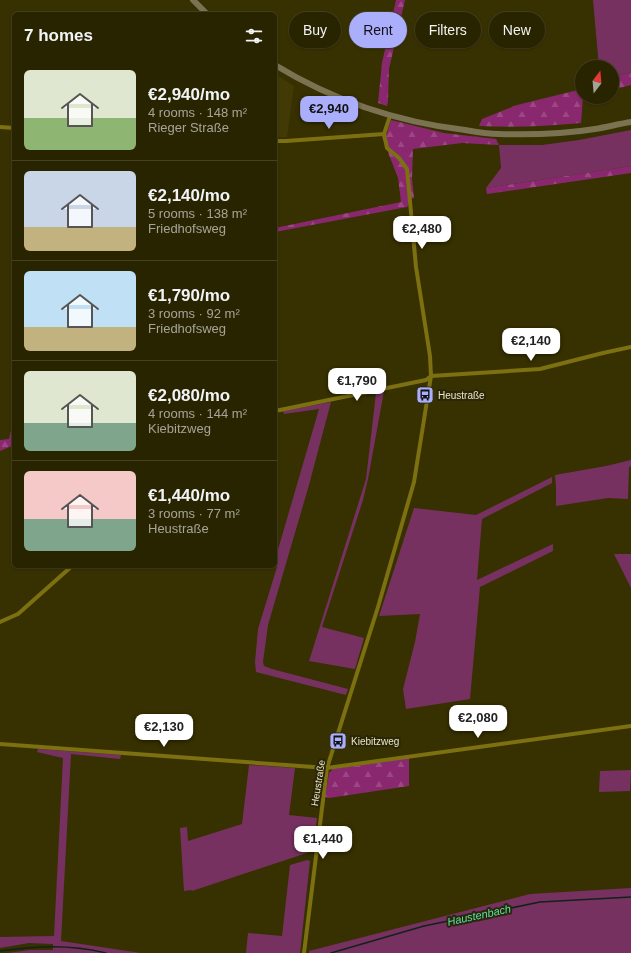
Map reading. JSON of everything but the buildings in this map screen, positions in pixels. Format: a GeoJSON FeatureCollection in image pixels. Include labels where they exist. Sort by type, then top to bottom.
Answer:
{"type":"FeatureCollection","features":[{"type":"Feature","properties":{"kind":"main road"},"geometry":{"type":"LineString","coordinates":[[193,0],[205,12]]}},
{"type":"Feature","properties":{"kind":"main road"},"geometry":{"type":"LineString","coordinates":[[277,66],[315,87],[366,108],[390,116],[444,128],[498,134],[546,134],[595,129],[631,122]]}},
{"type":"Feature","properties":{"kind":"street"},"geometry":{"type":"LineString","coordinates":[[277,141],[384,134],[390,116]]}},
{"type":"Feature","properties":{"kind":"street"},"geometry":{"type":"LineString","coordinates":[[0,127],[12,128]]}},
{"type":"Feature","properties":{"kind":"street","name":"Heustraße"},"geometry":{"type":"LineString","coordinates":[[304,952],[327,768],[378,607],[414,482],[431,376],[430,356],[416,267],[407,169],[399,158],[388,148],[384,134]]}},
{"type":"Feature","properties":{"kind":"street"},"geometry":{"type":"LineString","coordinates":[[277,412],[426,380],[431,376],[540,369],[631,347]]}},
{"type":"Feature","properties":{"kind":"street"},"geometry":{"type":"LineString","coordinates":[[0,622],[18,614],[70,568]]}},
{"type":"Feature","properties":{"kind":"street"},"geometry":{"type":"LineString","coordinates":[[0,744],[327,768],[631,726]]}},
{"type":"Feature","properties":{"kind":"shaded area"},"geometry":{"type":"Polygon","coordinates":[[[593,0],[631,0],[631,72],[619,76],[619,60],[598,60],[593,0]]]}},
{"type":"Feature","properties":{"kind":"shaded area"},"geometry":{"type":"Polygon","coordinates":[[[277,75],[294,86],[287,137],[277,137],[277,75]]]}},
{"type":"Feature","properties":{"kind":"shaded area"},"geometry":{"type":"Polygon","coordinates":[[[631,130],[631,166],[486,188],[501,168],[499,145],[542,145],[579,140],[631,130]]]}},
{"type":"Feature","properties":{"kind":"shaded area"},"geometry":{"type":"Polygon","coordinates":[[[384,391],[363,500],[322,627],[364,638],[355,669],[309,661],[366,479],[376,393],[384,391]]]}},
{"type":"Feature","properties":{"kind":"shaded area"},"geometry":{"type":"Polygon","coordinates":[[[331,402],[309,485],[268,625],[263,662],[264,666],[272,669],[348,689],[346,695],[256,672],[255,662],[258,629],[277,568],[277,553],[319,409],[284,414],[283,411],[331,402]]]}},
{"type":"Feature","properties":{"kind":"shaded area"},"geometry":{"type":"Polygon","coordinates":[[[631,460],[631,466],[629,467],[628,499],[608,498],[556,506],[555,475],[631,460]]]}},
{"type":"Feature","properties":{"kind":"shaded area"},"geometry":{"type":"Polygon","coordinates":[[[552,477],[552,483],[482,519],[477,580],[553,544],[553,551],[480,587],[470,699],[406,709],[403,689],[415,642],[420,614],[379,616],[414,508],[476,515],[552,477]]]}},
{"type":"Feature","properties":{"kind":"shaded area"},"geometry":{"type":"Polygon","coordinates":[[[614,554],[631,554],[631,588],[614,554]]]}},
{"type":"Feature","properties":{"kind":"shaded area"},"geometry":{"type":"Polygon","coordinates":[[[38,749],[121,755],[120,759],[71,754],[61,941],[141,953],[8,953],[30,950],[53,950],[53,944],[29,943],[0,948],[0,937],[54,936],[63,758],[37,752],[38,749]]]}},
{"type":"Feature","properties":{"kind":"shaded area"},"geometry":{"type":"Polygon","coordinates":[[[249,765],[295,768],[289,815],[317,818],[313,851],[192,891],[184,891],[180,828],[187,827],[188,841],[242,824],[249,765]]]}},
{"type":"Feature","properties":{"kind":"shaded area"},"geometry":{"type":"Polygon","coordinates":[[[631,770],[630,791],[599,792],[600,771],[631,770]]]}},
{"type":"Feature","properties":{"kind":"shaded area"},"geometry":{"type":"Polygon","coordinates":[[[307,860],[310,861],[300,953],[246,953],[248,933],[282,936],[290,865],[307,860]]]}},
{"type":"Feature","properties":{"kind":"shaded area"},"geometry":{"type":"Polygon","coordinates":[[[631,888],[631,953],[309,953],[309,951],[530,894],[631,888]]]}},
{"type":"Feature","properties":{"kind":"green space"},"geometry":{"type":"Polygon","coordinates":[[[396,0],[405,0],[402,12],[393,12],[396,0]]]}},
{"type":"Feature","properties":{"kind":"green space"},"geometry":{"type":"Polygon","coordinates":[[[385,48],[394,48],[389,69],[387,106],[378,103],[382,63],[385,48]]]}},
{"type":"Feature","properties":{"kind":"green space"},"geometry":{"type":"Polygon","coordinates":[[[631,72],[631,85],[619,88],[619,76],[631,72]]]}},
{"type":"Feature","properties":{"kind":"green space"},"geometry":{"type":"Polygon","coordinates":[[[575,91],[575,104],[582,104],[581,123],[505,127],[479,126],[482,119],[517,105],[575,91]]]}},
{"type":"Feature","properties":{"kind":"green space"},"geometry":{"type":"Polygon","coordinates":[[[391,120],[444,133],[496,139],[499,145],[462,143],[413,149],[412,179],[414,198],[408,200],[407,207],[277,232],[277,228],[401,202],[398,178],[382,137],[387,133],[391,120]]]}},
{"type":"Feature","properties":{"kind":"green space"},"geometry":{"type":"Polygon","coordinates":[[[631,166],[631,173],[487,194],[486,188],[631,166]]]}},
{"type":"Feature","properties":{"kind":"green space"},"geometry":{"type":"Polygon","coordinates":[[[12,426],[12,446],[0,451],[0,440],[9,439],[12,426]]]}},
{"type":"Feature","properties":{"kind":"green space"},"geometry":{"type":"Polygon","coordinates":[[[409,758],[409,786],[329,798],[325,797],[329,773],[333,769],[409,758]]]}},
{"type":"Feature","properties":{"kind":"waterway","name":"Haustenbach"},"geometry":{"type":"LineString","coordinates":[[331,953],[424,926],[540,902],[631,897]]}},
{"type":"Feature","properties":{"kind":"waterway","name":"Haustenbach"},"geometry":{"type":"LineString","coordinates":[[0,951],[27,948],[66,947],[106,953]]}},
{"type":"Feature","properties":{"kind":"place","name":"Heustraße"},"geometry":{"type":"Point","coordinates":[425,395]}},
{"type":"Feature","properties":{"kind":"place","name":"Kiebitzweg"},"geometry":{"type":"Point","coordinates":[338,741]}}]}
